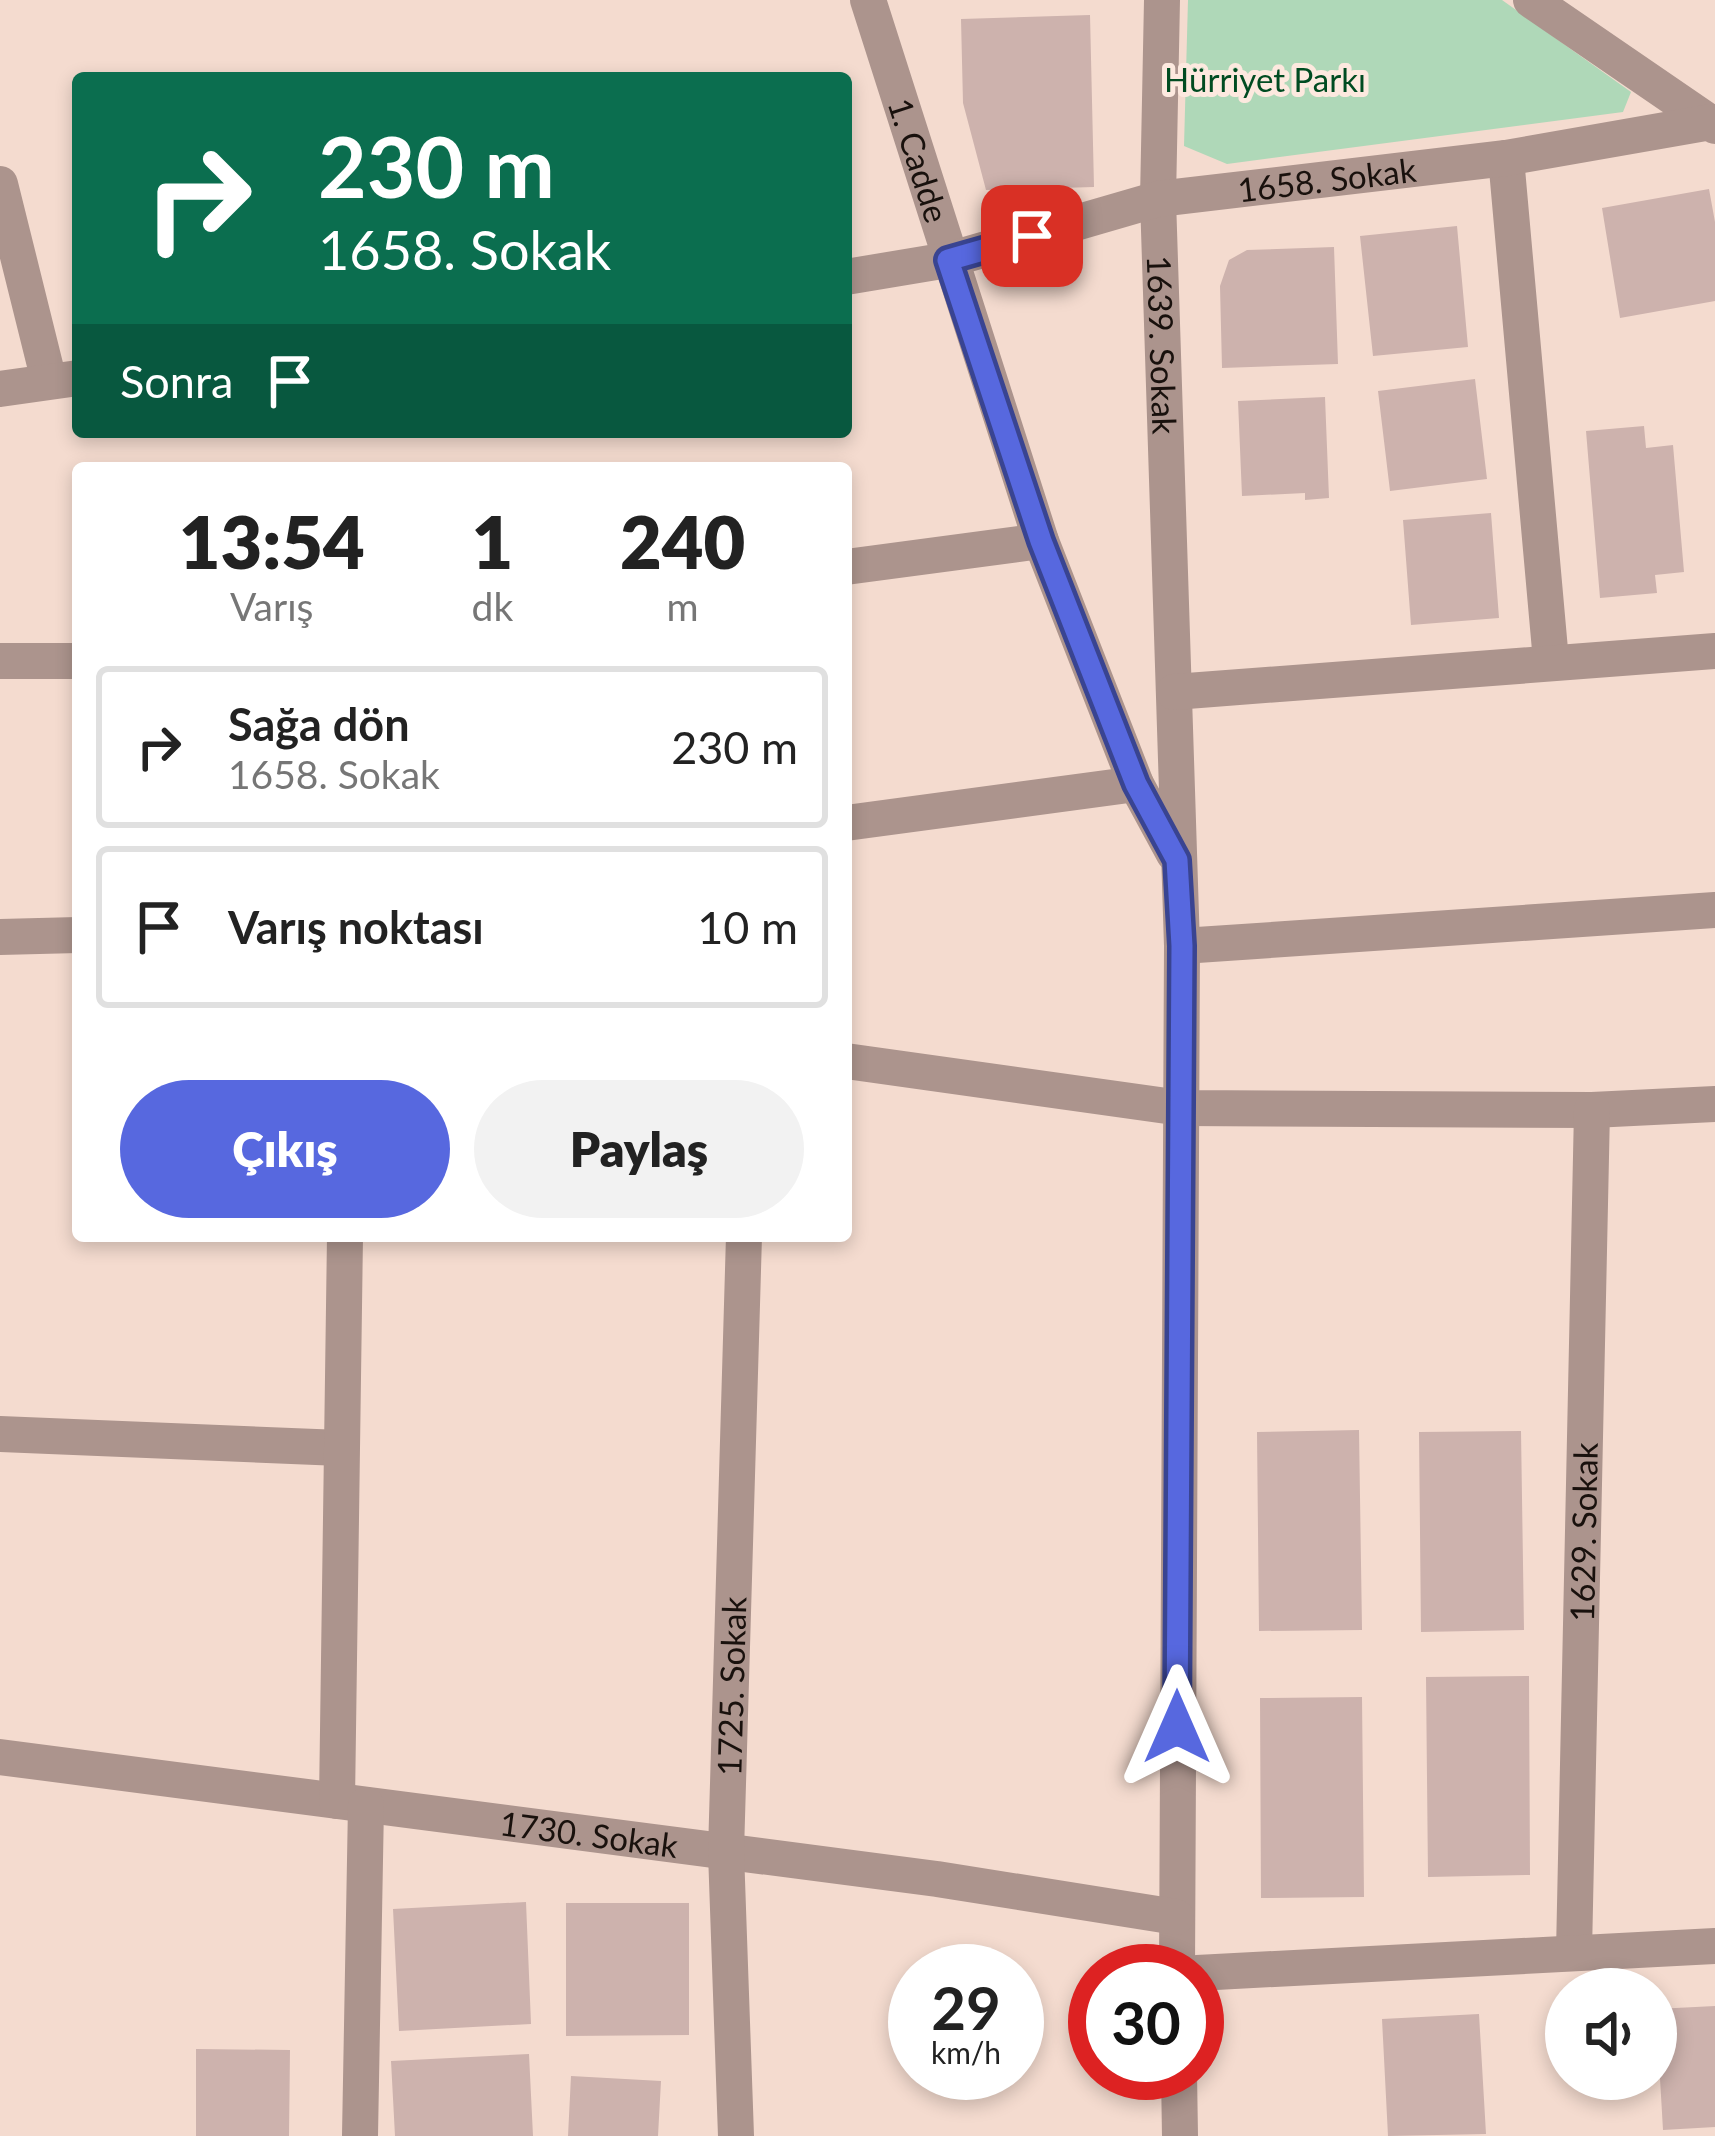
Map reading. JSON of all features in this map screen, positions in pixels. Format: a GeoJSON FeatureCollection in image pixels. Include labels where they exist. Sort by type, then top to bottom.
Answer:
{"type":"FeatureCollection","features":[{"type":"Feature","properties":{"kind":"street","name":"1. Cadde"},"geometry":{"type":"LineString","coordinates":[[868,0],[1041,541],[1136,784],[1177,860]]}},
{"type":"Feature","properties":{"kind":"street","name":"1639. Sokak"},"geometry":{"type":"LineString","coordinates":[[1162,0],[1158,199],[1174,692]]}},
{"type":"Feature","properties":{"kind":"street"},"geometry":{"type":"LineString","coordinates":[[1531,0],[1713,124]]}},
{"type":"Feature","properties":{"kind":"street","name":"1658. Sokak"},"geometry":{"type":"LineString","coordinates":[[852,276],[948,260],[1158,199],[1506,158],[1713,124]]}},
{"type":"Feature","properties":{"kind":"street"},"geometry":{"type":"LineString","coordinates":[[1506,158],[1551,661]]}},
{"type":"Feature","properties":{"kind":"street"},"geometry":{"type":"LineString","coordinates":[[0,184],[63,379],[0,389]]}},
{"type":"Feature","properties":{"kind":"street"},"geometry":{"type":"LineString","coordinates":[[852,566],[1041,541]]}},
{"type":"Feature","properties":{"kind":"street"},"geometry":{"type":"LineString","coordinates":[[1174,692],[1715,651]]}},
{"type":"Feature","properties":{"kind":"street"},"geometry":{"type":"LineString","coordinates":[[0,662],[72,661]]}},
{"type":"Feature","properties":{"kind":"street","name":"1. Cadde"},"geometry":{"type":"LineString","coordinates":[[1174,692],[1182,946],[1177,1944]]}},
{"type":"Feature","properties":{"kind":"street"},"geometry":{"type":"LineString","coordinates":[[852,822],[1136,784]]}},
{"type":"Feature","properties":{"kind":"street"},"geometry":{"type":"LineString","coordinates":[[1182,946],[1715,910]]}},
{"type":"Feature","properties":{"kind":"street"},"geometry":{"type":"LineString","coordinates":[[0,938],[72,935]]}},
{"type":"Feature","properties":{"kind":"street"},"geometry":{"type":"LineString","coordinates":[[852,1062],[1181,1108],[1592,1110],[1715,1104]]}},
{"type":"Feature","properties":{"kind":"street","name":"1629. Sokak"},"geometry":{"type":"LineString","coordinates":[[1574,1952],[1592,1110]]}},
{"type":"Feature","properties":{"kind":"street"},"geometry":{"type":"LineString","coordinates":[[345,1242],[341,1448],[360,2136]]}},
{"type":"Feature","properties":{"kind":"street","name":"1725. Sokak"},"geometry":{"type":"LineString","coordinates":[[736,2136],[726,1852],[744,1242]]}},
{"type":"Feature","properties":{"kind":"street"},"geometry":{"type":"LineString","coordinates":[[0,1434],[341,1448]]}},
{"type":"Feature","properties":{"kind":"street","name":"1730. Sokak"},"geometry":{"type":"LineString","coordinates":[[0,1757],[937,1879],[1176,1917]]}},
{"type":"Feature","properties":{"kind":"street"},"geometry":{"type":"LineString","coordinates":[[1224,1971],[1715,1946]]}},
{"type":"Feature","properties":{"kind":"street"},"geometry":{"type":"LineString","coordinates":[[1179,2100],[1180,2136]]}},
{"type":"Feature","properties":{"kind":"green space","name":"Hürriyet Parkı"},"geometry":{"type":"Polygon","coordinates":[[[1188,0],[1502,0],[1631,92],[1623,112],[1227,164],[1184,146],[1188,0]]]}},
{"type":"Feature","properties":{"kind":"building"},"geometry":{"type":"Polygon","coordinates":[[[1090,15],[1094,187],[986,190],[963,103],[961,19],[1090,15]]]}},
{"type":"Feature","properties":{"kind":"building"},"geometry":{"type":"Polygon","coordinates":[[[1709,189],[1715,222],[1715,301],[1620,318],[1602,208],[1709,189]]]}},
{"type":"Feature","properties":{"kind":"building"},"geometry":{"type":"Polygon","coordinates":[[[1457,226],[1468,347],[1373,356],[1360,236],[1457,226]]]}},
{"type":"Feature","properties":{"kind":"building"},"geometry":{"type":"Polygon","coordinates":[[[1334,247],[1338,364],[1222,368],[1220,286],[1229,260],[1247,250],[1334,247]]]}},
{"type":"Feature","properties":{"kind":"building"},"geometry":{"type":"Polygon","coordinates":[[[1475,379],[1487,479],[1390,491],[1378,391],[1475,379]]]}},
{"type":"Feature","properties":{"kind":"building"},"geometry":{"type":"Polygon","coordinates":[[[1325,397],[1329,498],[1305,500],[1305,493],[1242,496],[1238,401],[1325,397]]]}},
{"type":"Feature","properties":{"kind":"building"},"geometry":{"type":"Polygon","coordinates":[[[1644,426],[1646,448],[1673,445],[1684,572],[1655,575],[1657,593],[1600,598],[1586,431],[1644,426]]]}},
{"type":"Feature","properties":{"kind":"building"},"geometry":{"type":"Polygon","coordinates":[[[1491,513],[1499,618],[1411,625],[1403,520],[1491,513]]]}},
{"type":"Feature","properties":{"kind":"building"},"geometry":{"type":"Polygon","coordinates":[[[1359,1430],[1362,1630],[1259,1631],[1257,1432],[1359,1430]]]}},
{"type":"Feature","properties":{"kind":"building"},"geometry":{"type":"Polygon","coordinates":[[[1521,1431],[1524,1630],[1421,1632],[1419,1432],[1521,1431]]]}},
{"type":"Feature","properties":{"kind":"building"},"geometry":{"type":"Polygon","coordinates":[[[1529,1676],[1530,1875],[1428,1877],[1426,1677],[1529,1676]]]}},
{"type":"Feature","properties":{"kind":"building"},"geometry":{"type":"Polygon","coordinates":[[[1362,1697],[1364,1897],[1261,1898],[1260,1698],[1362,1697]]]}},
{"type":"Feature","properties":{"kind":"building"},"geometry":{"type":"Polygon","coordinates":[[[526,1902],[531,2024],[399,2031],[393,1909],[526,1902]]]}},
{"type":"Feature","properties":{"kind":"building"},"geometry":{"type":"Polygon","coordinates":[[[566,1903],[689,1903],[689,2035],[566,2036],[566,1903]]]}},
{"type":"Feature","properties":{"kind":"building"},"geometry":{"type":"Polygon","coordinates":[[[1715,2006],[1715,2127],[1663,2130],[1661,2100],[1677,2100],[1677,2008],[1715,2006]]]}},
{"type":"Feature","properties":{"kind":"building"},"geometry":{"type":"Polygon","coordinates":[[[1479,2014],[1486,2134],[1388,2136],[1382,2019],[1479,2014]]]}},
{"type":"Feature","properties":{"kind":"building"},"geometry":{"type":"Polygon","coordinates":[[[196,2049],[290,2050],[289,2136],[196,2136],[196,2049]]]}},
{"type":"Feature","properties":{"kind":"building"},"geometry":{"type":"Polygon","coordinates":[[[529,2054],[533,2136],[395,2136],[391,2061],[529,2054]]]}},
{"type":"Feature","properties":{"kind":"building"},"geometry":{"type":"Polygon","coordinates":[[[571,2076],[661,2081],[658,2136],[568,2136],[571,2076]]]}},
{"type":"Feature","properties":{"kind":"route"},"geometry":{"type":"LineString","coordinates":[[1032,236],[948,260],[1041,541],[1136,784],[1177,860],[1182,946],[1177,1727]]}}]}
